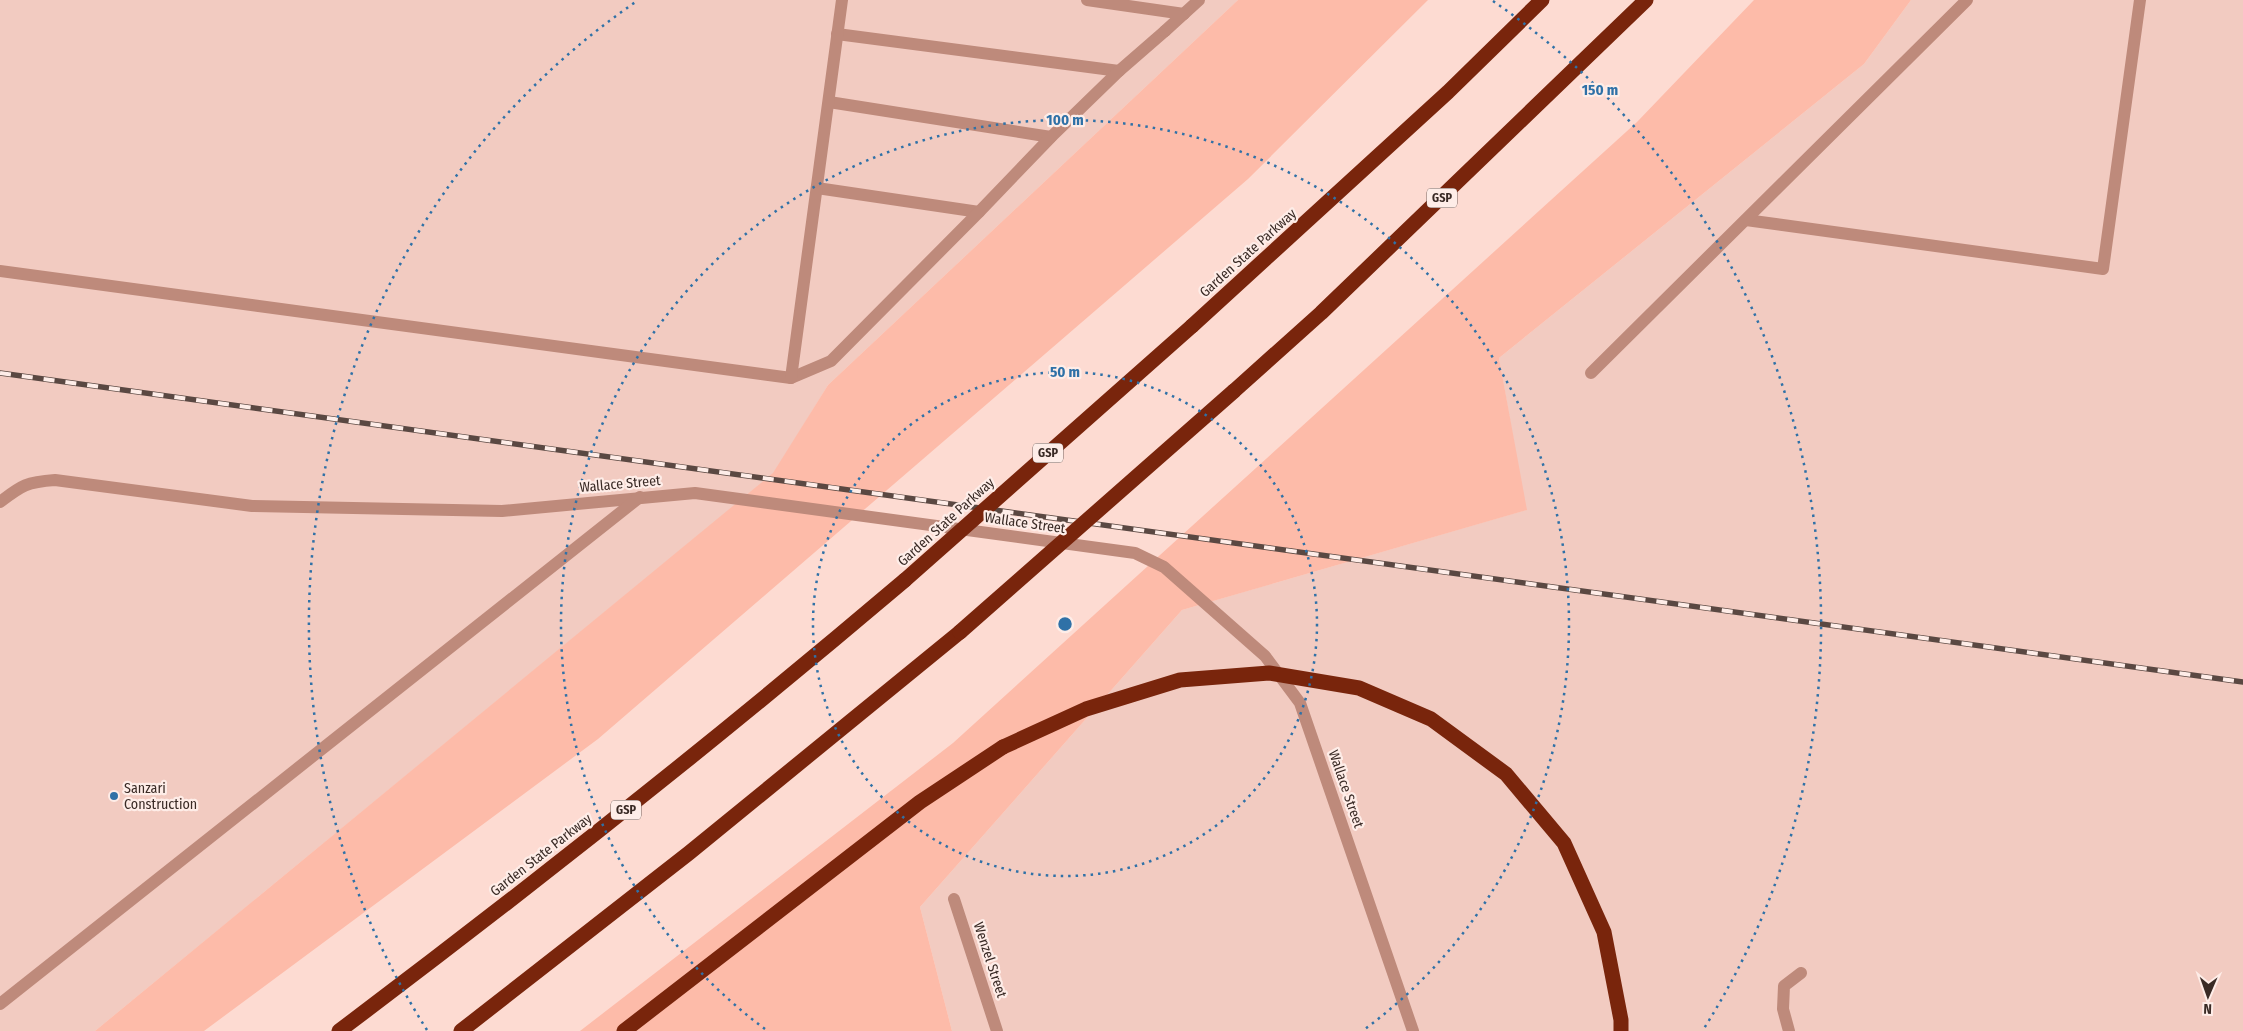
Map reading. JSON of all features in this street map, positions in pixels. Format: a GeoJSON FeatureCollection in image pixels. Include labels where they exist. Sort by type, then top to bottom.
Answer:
{"type":"FeatureCollection","features":[{"type":"Feature","properties":{"kind":"highway","name":"Garden State Parkway"},"geometry":{"type":"LineString","coordinates":[[339,1031],[456,943],[643,796],[782,684],[905,580],[1192,326],[1406,130],[1542,0]]}},
{"type":"Feature","properties":{"kind":"highway","name":"GSP"},"geometry":{"type":"LineString","coordinates":[[461,1031],[689,853],[960,632],[1321,313],[1646,0]]}},
{"type":"Feature","properties":{"kind":"highway"},"geometry":{"type":"LineString","coordinates":[[624,1031],[920,802],[1003,747],[1086,709],[1180,680],[1269,673],[1358,688],[1430,719],[1506,774],[1564,843],[1604,932],[1621,1020],[1621,1031]]}},
{"type":"Feature","properties":{"kind":"street"},"geometry":{"type":"LineString","coordinates":[[791,378],[842,0]]}},
{"type":"Feature","properties":{"kind":"street"},"geometry":{"type":"LineString","coordinates":[[1087,0],[1184,14]]}},
{"type":"Feature","properties":{"kind":"street"},"geometry":{"type":"LineString","coordinates":[[0,271],[791,378],[831,361],[1051,137],[1119,71],[1199,0]]}},
{"type":"Feature","properties":{"kind":"street"},"geometry":{"type":"LineString","coordinates":[[1591,373],[1967,0]]}},
{"type":"Feature","properties":{"kind":"street"},"geometry":{"type":"LineString","coordinates":[[1746,220],[2103,269],[2140,0]]}},
{"type":"Feature","properties":{"kind":"street"},"geometry":{"type":"LineString","coordinates":[[837,34],[1119,71]]}},
{"type":"Feature","properties":{"kind":"street"},"geometry":{"type":"LineString","coordinates":[[828,102],[1051,137]]}},
{"type":"Feature","properties":{"kind":"street"},"geometry":{"type":"LineString","coordinates":[[817,188],[979,212]]}},
{"type":"Feature","properties":{"kind":"street","name":"Wallace Street"},"geometry":{"type":"LineString","coordinates":[[0,502],[22,485],[35,481],[55,480],[252,506],[502,511],[695,493],[1135,553],[1164,567],[1265,656],[1300,703],[1413,1031]]}},
{"type":"Feature","properties":{"kind":"street"},"geometry":{"type":"LineString","coordinates":[[0,1004],[640,497]]}},
{"type":"Feature","properties":{"kind":"street","name":"Wenzel Street"},"geometry":{"type":"LineString","coordinates":[[954,899],[997,1031]]}},
{"type":"Feature","properties":{"kind":"street"},"geometry":{"type":"LineString","coordinates":[[1789,1031],[1783,1008],[1784,986],[1800,973]]}},
{"type":"Feature","properties":{"kind":"shaded area"},"geometry":{"type":"Polygon","coordinates":[[[0,0],[1238,0],[828,385],[774,473],[95,1031],[0,1031],[0,0]]]}},
{"type":"Feature","properties":{"kind":"shaded area"},"geometry":{"type":"Polygon","coordinates":[[[1238,0],[1428,0],[1248,179],[598,739],[204,1031],[95,1031],[773,473],[828,385],[1238,0]]]}},
{"type":"Feature","properties":{"kind":"shaded area"},"geometry":{"type":"Polygon","coordinates":[[[1754,0],[1911,0],[1864,64],[1499,358],[1527,510],[1182,610],[920,907],[952,1031],[580,1031],[953,743],[1637,122],[1754,0]]]}},
{"type":"Feature","properties":{"kind":"shaded area"},"geometry":{"type":"Polygon","coordinates":[[[1911,0],[2243,0],[2243,1031],[952,1031],[920,907],[1182,610],[1526,510],[1499,358],[1864,64],[1911,0]]]}},
{"type":"Feature","properties":{"kind":"railway"},"geometry":{"type":"LineString","coordinates":[[0,373],[2243,682]]}},
{"type":"Feature","properties":{"kind":"place","name":"Sanzari Construction"},"geometry":{"type":"Point","coordinates":[114,796]}}]}
